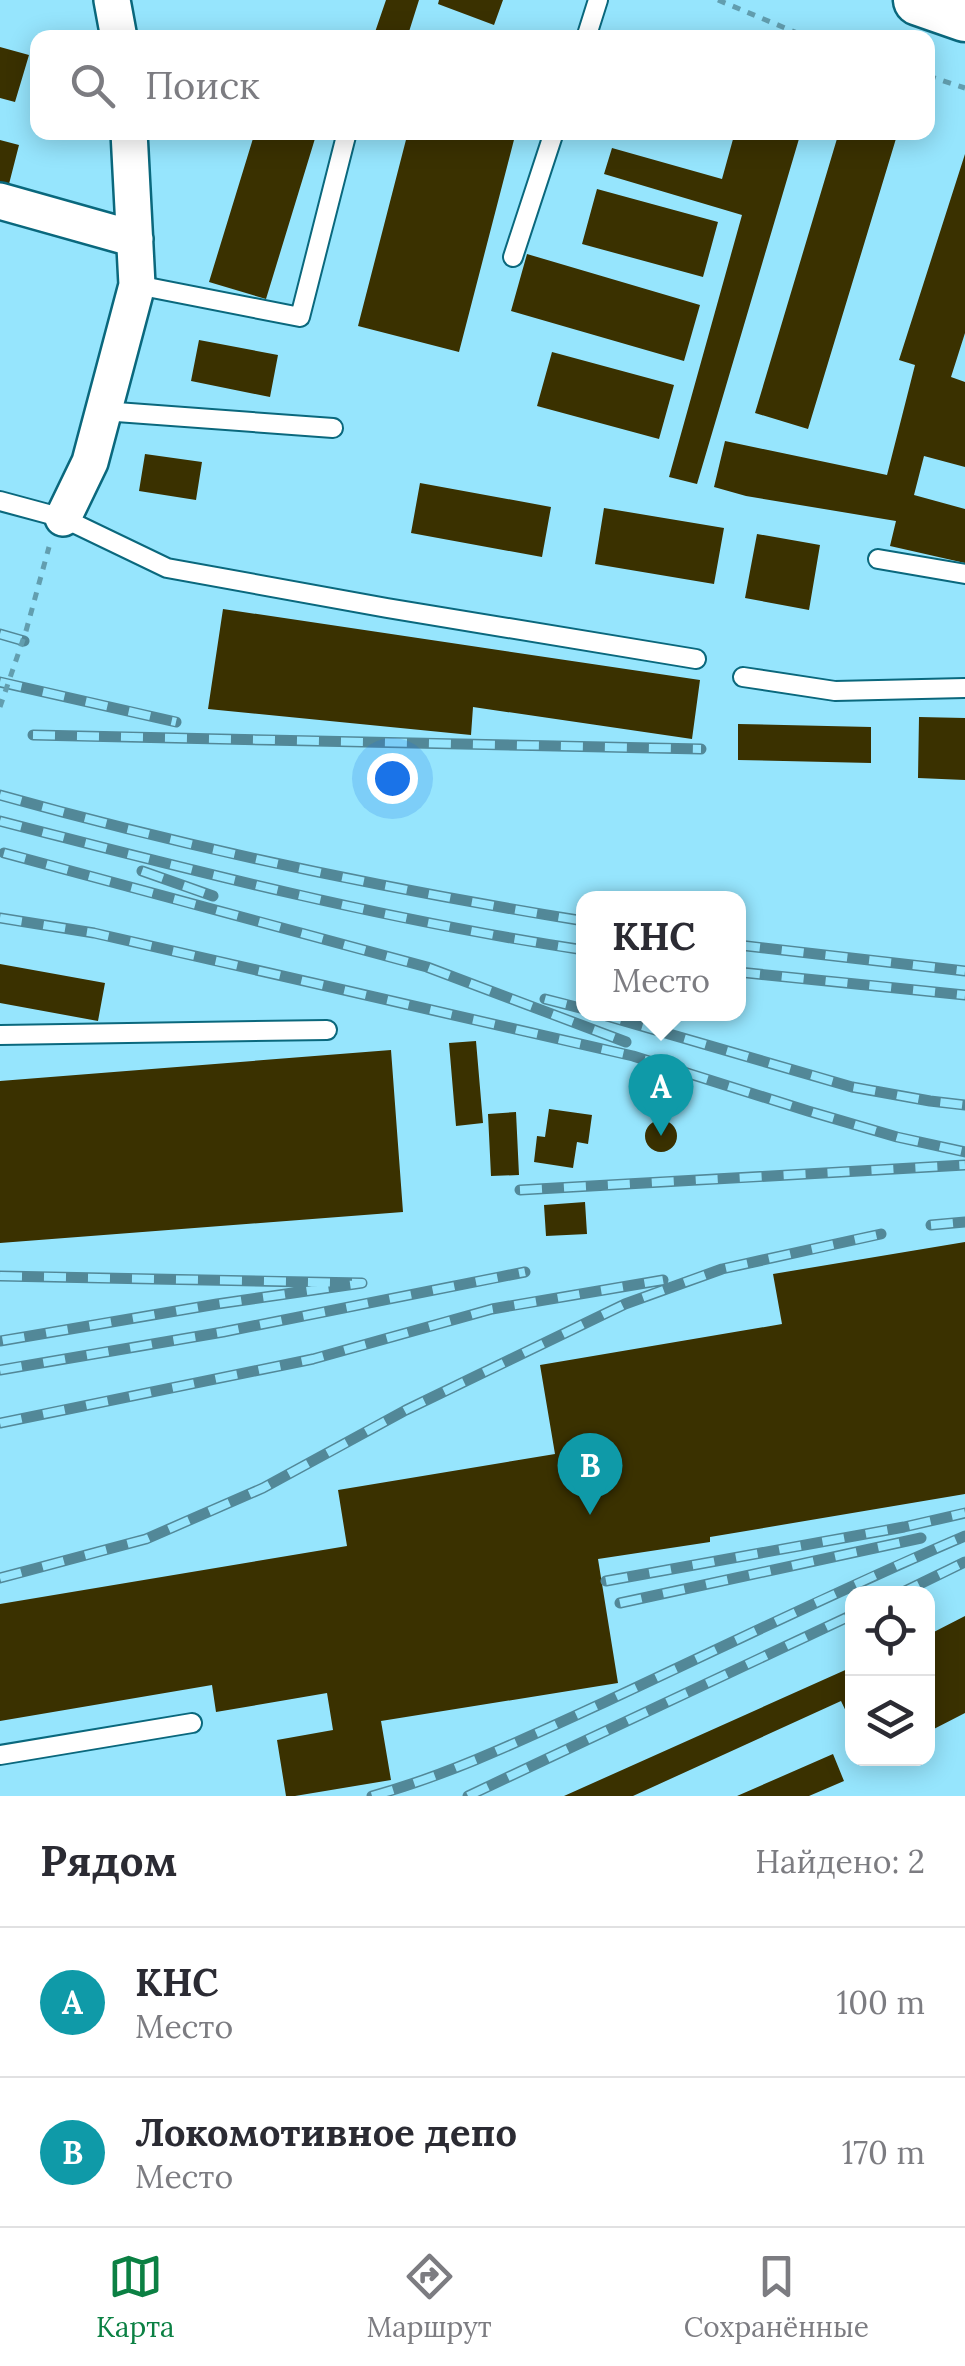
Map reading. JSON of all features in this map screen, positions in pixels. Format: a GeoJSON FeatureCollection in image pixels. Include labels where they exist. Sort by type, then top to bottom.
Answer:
{"type":"FeatureCollection","features":[{"type":"Feature","properties":{"kind":"street"},"geometry":{"type":"LineString","coordinates":[[918,0],[965,16]]}},
{"type":"Feature","properties":{"kind":"street"},"geometry":{"type":"LineString","coordinates":[[58,525],[90,462],[137,285],[129,140]]}},
{"type":"Feature","properties":{"kind":"street"},"geometry":{"type":"LineString","coordinates":[[0,201],[135,239]]}},
{"type":"Feature","properties":{"kind":"lane"},"geometry":{"type":"LineString","coordinates":[[589,30],[598,0]]}},
{"type":"Feature","properties":{"kind":"lane"},"geometry":{"type":"LineString","coordinates":[[137,285],[300,316],[345,140]]}},
{"type":"Feature","properties":{"kind":"lane"},"geometry":{"type":"LineString","coordinates":[[513,257],[551,140]]}},
{"type":"Feature","properties":{"kind":"lane"},"geometry":{"type":"LineString","coordinates":[[104,411],[333,428]]}},
{"type":"Feature","properties":{"kind":"lane"},"geometry":{"type":"LineString","coordinates":[[0,500],[167,568],[696,659]]}},
{"type":"Feature","properties":{"kind":"lane"},"geometry":{"type":"LineString","coordinates":[[878,560],[965,574]]}},
{"type":"Feature","properties":{"kind":"lane"},"geometry":{"type":"LineString","coordinates":[[743,676],[835,691],[965,688]]}},
{"type":"Feature","properties":{"kind":"lane"},"geometry":{"type":"LineString","coordinates":[[0,1035],[327,1030]]}},
{"type":"Feature","properties":{"kind":"lane"},"geometry":{"type":"LineString","coordinates":[[0,1755],[192,1723]]}},
{"type":"Feature","properties":{"kind":"path"},"geometry":{"type":"LineString","coordinates":[[718,0],[790,30]]}},
{"type":"Feature","properties":{"kind":"path"},"geometry":{"type":"LineString","coordinates":[[935,78],[965,88]]}},
{"type":"Feature","properties":{"kind":"path"},"geometry":{"type":"LineString","coordinates":[[0,708],[58,525]]}},
{"type":"Feature","properties":{"kind":"building"},"geometry":{"type":"Polygon","coordinates":[[[386,0],[419,0],[410,30],[376,30],[386,0]]]}},
{"type":"Feature","properties":{"kind":"building"},"geometry":{"type":"Polygon","coordinates":[[[439,0],[503,0],[494,25],[438,4],[439,0]]]}},
{"type":"Feature","properties":{"kind":"building"},"geometry":{"type":"Polygon","coordinates":[[[0,47],[29,55],[15,102],[0,98],[0,47]]]}},
{"type":"Feature","properties":{"kind":"building"},"geometry":{"type":"Polygon","coordinates":[[[0,140],[19,145],[9,184],[0,182],[0,140]]]}},
{"type":"Feature","properties":{"kind":"building"},"geometry":{"type":"Polygon","coordinates":[[[253,140],[315,140],[266,299],[209,282],[253,140]]]}},
{"type":"Feature","properties":{"kind":"building"},"geometry":{"type":"Polygon","coordinates":[[[406,140],[514,140],[459,352],[358,326],[406,140]]]}},
{"type":"Feature","properties":{"kind":"building"},"geometry":{"type":"Polygon","coordinates":[[[733,140],[799,140],[697,484],[669,477],[742,215],[604,174],[612,148],[722,179],[733,140]]]}},
{"type":"Feature","properties":{"kind":"building"},"geometry":{"type":"Polygon","coordinates":[[[837,140],[896,140],[808,429],[755,413],[837,140]]]}},
{"type":"Feature","properties":{"kind":"building"},"geometry":{"type":"Polygon","coordinates":[[[965,154],[965,333],[951,377],[965,382],[965,467],[924,456],[914,495],[965,509],[965,563],[890,546],[896,521],[714,487],[725,441],[887,475],[915,365],[899,360],[965,154]]]}},
{"type":"Feature","properties":{"kind":"building"},"geometry":{"type":"Polygon","coordinates":[[[597,189],[718,222],[703,277],[582,244],[597,189]]]}},
{"type":"Feature","properties":{"kind":"building"},"geometry":{"type":"Polygon","coordinates":[[[527,254],[700,305],[684,361],[511,311],[527,254]]]}},
{"type":"Feature","properties":{"kind":"building"},"geometry":{"type":"Polygon","coordinates":[[[199,340],[278,355],[270,397],[191,381],[199,340]]]}},
{"type":"Feature","properties":{"kind":"building"},"geometry":{"type":"Polygon","coordinates":[[[552,352],[674,385],[659,439],[537,406],[552,352]]]}},
{"type":"Feature","properties":{"kind":"building"},"geometry":{"type":"Polygon","coordinates":[[[145,454],[202,462],[196,500],[139,491],[145,454]]]}},
{"type":"Feature","properties":{"kind":"building"},"geometry":{"type":"Polygon","coordinates":[[[420,483],[551,507],[542,557],[411,533],[420,483]]]}},
{"type":"Feature","properties":{"kind":"building"},"geometry":{"type":"Polygon","coordinates":[[[604,508],[724,528],[714,584],[595,564],[604,508]]]}},
{"type":"Feature","properties":{"kind":"building"},"geometry":{"type":"Polygon","coordinates":[[[757,534],[820,545],[809,610],[745,598],[757,534]]]}},
{"type":"Feature","properties":{"kind":"building"},"geometry":{"type":"Polygon","coordinates":[[[223,609],[700,680],[692,739],[473,707],[471,735],[208,709],[223,609]]]}},
{"type":"Feature","properties":{"kind":"building"},"geometry":{"type":"Polygon","coordinates":[[[919,717],[965,718],[965,780],[918,778],[919,717]]]}},
{"type":"Feature","properties":{"kind":"building"},"geometry":{"type":"Polygon","coordinates":[[[738,724],[871,727],[871,763],[738,760],[738,724]]]}},
{"type":"Feature","properties":{"kind":"building"},"geometry":{"type":"Polygon","coordinates":[[[0,964],[105,983],[98,1021],[0,1003],[0,964]]]}},
{"type":"Feature","properties":{"kind":"building"},"geometry":{"type":"Polygon","coordinates":[[[476,1041],[483,1123],[456,1126],[449,1043],[476,1041]]]}},
{"type":"Feature","properties":{"kind":"building"},"geometry":{"type":"Polygon","coordinates":[[[391,1050],[403,1212],[0,1243],[0,1081],[391,1050]]]}},
{"type":"Feature","properties":{"kind":"building"},"geometry":{"type":"Polygon","coordinates":[[[549,1109],[592,1115],[588,1144],[577,1142],[573,1168],[534,1162],[537,1136],[545,1137],[549,1109]]]}},
{"type":"Feature","properties":{"kind":"building"},"geometry":{"type":"Polygon","coordinates":[[[516,1112],[519,1175],[491,1176],[488,1114],[516,1112]]]}},
{"type":"Feature","properties":{"kind":"building"},"geometry":{"type":"Polygon","coordinates":[[[661,1120],[672,1125],[677,1136],[672,1147],[661,1152],[650,1147],[645,1136],[650,1125],[661,1120]]]}},
{"type":"Feature","properties":{"kind":"building"},"geometry":{"type":"Polygon","coordinates":[[[585,1202],[587,1234],[546,1236],[544,1205],[585,1202]]]}},
{"type":"Feature","properties":{"kind":"building"},"geometry":{"type":"Polygon","coordinates":[[[965,1242],[965,1494],[598,1559],[618,1683],[381,1721],[391,1780],[295,1796],[286,1796],[277,1740],[333,1730],[327,1693],[216,1712],[212,1685],[0,1721],[0,1604],[347,1546],[338,1490],[555,1454],[540,1365],[782,1324],[773,1274],[965,1242]]]}},
{"type":"Feature","properties":{"kind":"building"},"geometry":{"type":"Polygon","coordinates":[[[965,1616],[965,1713],[935,1728],[935,1676],[935,1631],[965,1616]]]}},
{"type":"Feature","properties":{"kind":"building"},"geometry":{"type":"Polygon","coordinates":[[[845,1670],[845,1709],[841,1701],[633,1796],[564,1796],[845,1670]]]}},
{"type":"Feature","properties":{"kind":"building"},"geometry":{"type":"Polygon","coordinates":[[[833,1754],[844,1781],[809,1796],[737,1796],[833,1754]]]}},
{"type":"Feature","properties":{"kind":"railway"},"geometry":{"type":"LineString","coordinates":[[0,634],[24,641]]}},
{"type":"Feature","properties":{"kind":"railway"},"geometry":{"type":"LineString","coordinates":[[0,682],[176,722]]}},
{"type":"Feature","properties":{"kind":"railway"},"geometry":{"type":"LineString","coordinates":[[33,735],[701,749]]}},
{"type":"Feature","properties":{"kind":"railway"},"geometry":{"type":"LineString","coordinates":[[0,795],[290,866],[576,920]]}},
{"type":"Feature","properties":{"kind":"railway"},"geometry":{"type":"LineString","coordinates":[[0,821],[363,909],[576,949]]}},
{"type":"Feature","properties":{"kind":"railway"},"geometry":{"type":"LineString","coordinates":[[4,853],[427,967],[626,1042]]}},
{"type":"Feature","properties":{"kind":"railway"},"geometry":{"type":"LineString","coordinates":[[142,871],[213,896]]}},
{"type":"Feature","properties":{"kind":"railway"},"geometry":{"type":"LineString","coordinates":[[0,918],[94,933],[633,1056],[897,1137],[965,1152]]}},
{"type":"Feature","properties":{"kind":"railway"},"geometry":{"type":"LineString","coordinates":[[746,946],[965,971]]}},
{"type":"Feature","properties":{"kind":"railway"},"geometry":{"type":"LineString","coordinates":[[746,973],[965,995]]}},
{"type":"Feature","properties":{"kind":"railway"},"geometry":{"type":"LineString","coordinates":[[545,999],[576,1007]]}},
{"type":"Feature","properties":{"kind":"railway"},"geometry":{"type":"LineString","coordinates":[[624,1021],[852,1087],[965,1105]]}},
{"type":"Feature","properties":{"kind":"railway"},"geometry":{"type":"LineString","coordinates":[[520,1190],[965,1165]]}},
{"type":"Feature","properties":{"kind":"railway"},"geometry":{"type":"LineString","coordinates":[[931,1225],[965,1222]]}},
{"type":"Feature","properties":{"kind":"railway"},"geometry":{"type":"LineString","coordinates":[[0,1578],[146,1539],[263,1488],[406,1410],[625,1304],[722,1269],[881,1234]]}},
{"type":"Feature","properties":{"kind":"railway"},"geometry":{"type":"LineString","coordinates":[[0,1370],[223,1332],[525,1272]]}},
{"type":"Feature","properties":{"kind":"railway"},"geometry":{"type":"LineString","coordinates":[[0,1276],[362,1283],[0,1341]]}},
{"type":"Feature","properties":{"kind":"railway"},"geometry":{"type":"LineString","coordinates":[[0,1423],[313,1359],[492,1309],[663,1280]]}},
{"type":"Feature","properties":{"kind":"railway"},"geometry":{"type":"LineString","coordinates":[[606,1581],[965,1513]]}},
{"type":"Feature","properties":{"kind":"railway"},"geometry":{"type":"LineString","coordinates":[[372,1796],[461,1766],[519,1741],[965,1536]]}},
{"type":"Feature","properties":{"kind":"railway"},"geometry":{"type":"LineString","coordinates":[[620,1603],[921,1538]]}},
{"type":"Feature","properties":{"kind":"railway"},"geometry":{"type":"LineString","coordinates":[[916,1586],[965,1562]]}},
{"type":"Feature","properties":{"kind":"railway"},"geometry":{"type":"LineString","coordinates":[[468,1796],[845,1618]]}},
{"type":"Feature","properties":{"kind":"place","name":"КНС"},"geometry":{"type":"Point","coordinates":[661,1136]}},
{"type":"Feature","properties":{"kind":"place","name":"Локомотивное депо"},"geometry":{"type":"Point","coordinates":[590,1515]}}]}
